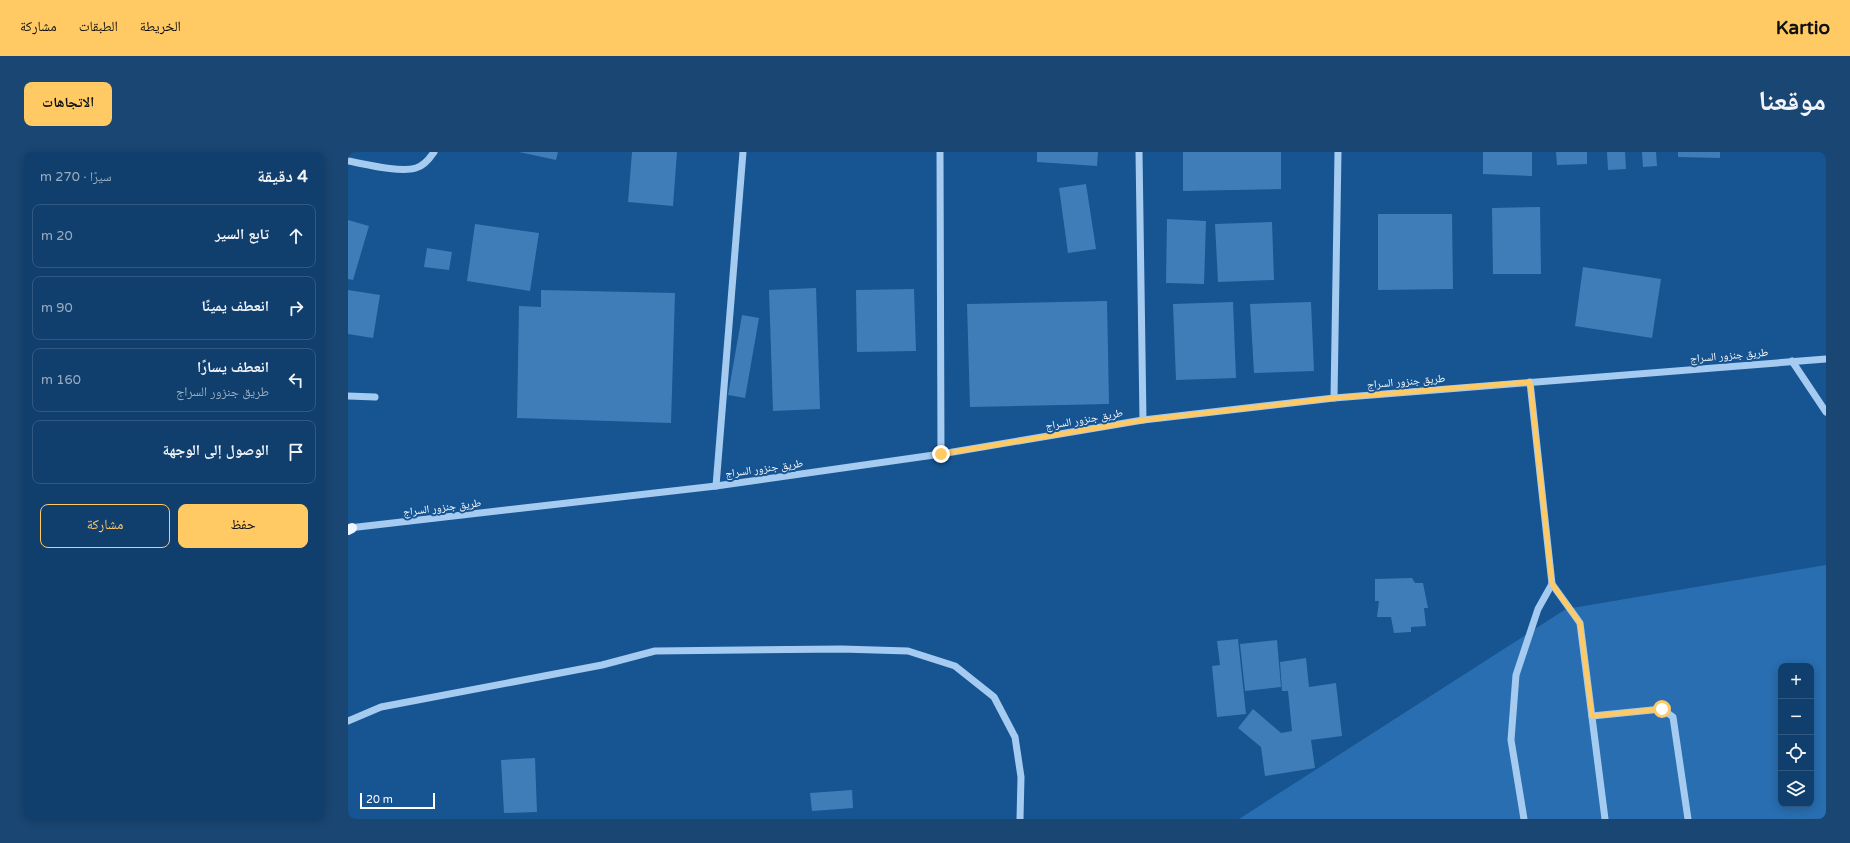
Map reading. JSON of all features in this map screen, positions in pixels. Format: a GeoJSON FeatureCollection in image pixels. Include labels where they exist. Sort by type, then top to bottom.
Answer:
{"type":"FeatureCollection","features":[{"type":"Feature","properties":{"kind":"street"},"geometry":{"type":"LineString","coordinates":[[348,161],[402,170],[417,168],[428,160],[434,152]]}},
{"type":"Feature","properties":{"kind":"street"},"geometry":{"type":"LineString","coordinates":[[716,486],[743,152]]}},
{"type":"Feature","properties":{"kind":"street"},"geometry":{"type":"LineString","coordinates":[[940,152],[941,454]]}},
{"type":"Feature","properties":{"kind":"street"},"geometry":{"type":"LineString","coordinates":[[1139,152],[1144,420]]}},
{"type":"Feature","properties":{"kind":"street"},"geometry":{"type":"LineString","coordinates":[[1334,398],[1338,152]]}},
{"type":"Feature","properties":{"kind":"street","name":"طريق جنزور السراج"},"geometry":{"type":"LineString","coordinates":[[349,529],[716,486],[941,454],[1144,420],[1334,398],[1826,359]]}},
{"type":"Feature","properties":{"kind":"street"},"geometry":{"type":"LineString","coordinates":[[1792,361],[1826,412]]}},
{"type":"Feature","properties":{"kind":"street"},"geometry":{"type":"LineString","coordinates":[[1530,382],[1552,584],[1580,623],[1606,819]]}},
{"type":"Feature","properties":{"kind":"street"},"geometry":{"type":"LineString","coordinates":[[348,396],[375,397]]}},
{"type":"Feature","properties":{"kind":"street"},"geometry":{"type":"LineString","coordinates":[[1524,819],[1511,740],[1516,674],[1538,608],[1552,584]]}},
{"type":"Feature","properties":{"kind":"street"},"geometry":{"type":"LineString","coordinates":[[348,721],[381,707],[602,665],[655,652],[842,649],[908,651],[954,666],[994,697],[1015,737],[1021,777],[1020,819]]}},
{"type":"Feature","properties":{"kind":"street"},"geometry":{"type":"LineString","coordinates":[[1592,716],[1662,709],[1673,717],[1688,819]]}},
{"type":"Feature","properties":{"kind":"shaded area"},"geometry":{"type":"Polygon","coordinates":[[[1826,565],[1826,819],[1239,819],[1566,609],[1826,565]]]}},
{"type":"Feature","properties":{"kind":"building"},"geometry":{"type":"Polygon","coordinates":[[[519,152],[558,152],[556,160],[519,152]]]}},
{"type":"Feature","properties":{"kind":"building"},"geometry":{"type":"Polygon","coordinates":[[[632,152],[677,152],[673,206],[628,202],[632,152]]]}},
{"type":"Feature","properties":{"kind":"building"},"geometry":{"type":"Polygon","coordinates":[[[1037,152],[1098,152],[1097,166],[1037,162],[1037,152]]]}},
{"type":"Feature","properties":{"kind":"building"},"geometry":{"type":"Polygon","coordinates":[[[1183,152],[1281,152],[1281,189],[1183,191],[1183,152]]]}},
{"type":"Feature","properties":{"kind":"building"},"geometry":{"type":"Polygon","coordinates":[[[1483,152],[1532,152],[1532,176],[1483,174],[1483,152]]]}},
{"type":"Feature","properties":{"kind":"building"},"geometry":{"type":"Polygon","coordinates":[[[1556,152],[1587,152],[1587,164],[1557,165],[1556,152]]]}},
{"type":"Feature","properties":{"kind":"building"},"geometry":{"type":"Polygon","coordinates":[[[1607,152],[1625,152],[1626,169],[1608,170],[1607,152]]]}},
{"type":"Feature","properties":{"kind":"building"},"geometry":{"type":"Polygon","coordinates":[[[1642,152],[1656,152],[1657,166],[1643,167],[1642,152]]]}},
{"type":"Feature","properties":{"kind":"building"},"geometry":{"type":"Polygon","coordinates":[[[1678,152],[1720,152],[1720,158],[1678,157],[1678,152]]]}},
{"type":"Feature","properties":{"kind":"building"},"geometry":{"type":"Polygon","coordinates":[[[1086,184],[1096,249],[1068,253],[1059,188],[1086,184]]]}},
{"type":"Feature","properties":{"kind":"building"},"geometry":{"type":"Polygon","coordinates":[[[1540,207],[1541,274],[1493,274],[1492,208],[1540,207]]]}},
{"type":"Feature","properties":{"kind":"building"},"geometry":{"type":"Polygon","coordinates":[[[1378,214],[1452,214],[1453,289],[1378,290],[1378,214]]]}},
{"type":"Feature","properties":{"kind":"building"},"geometry":{"type":"Polygon","coordinates":[[[1167,219],[1206,221],[1204,284],[1166,283],[1167,219]]]}},
{"type":"Feature","properties":{"kind":"building"},"geometry":{"type":"Polygon","coordinates":[[[348,220],[369,226],[353,280],[348,279],[348,220]]]}},
{"type":"Feature","properties":{"kind":"building"},"geometry":{"type":"Polygon","coordinates":[[[1272,222],[1274,280],[1218,282],[1215,224],[1272,222]]]}},
{"type":"Feature","properties":{"kind":"building"},"geometry":{"type":"Polygon","coordinates":[[[475,224],[539,233],[530,291],[467,281],[475,224]]]}},
{"type":"Feature","properties":{"kind":"building"},"geometry":{"type":"Polygon","coordinates":[[[427,248],[452,252],[449,270],[424,267],[427,248]]]}},
{"type":"Feature","properties":{"kind":"building"},"geometry":{"type":"Polygon","coordinates":[[[1583,267],[1661,279],[1652,338],[1575,326],[1583,267]]]}},
{"type":"Feature","properties":{"kind":"building"},"geometry":{"type":"Polygon","coordinates":[[[816,288],[820,409],[773,411],[769,290],[816,288]]]}},
{"type":"Feature","properties":{"kind":"building"},"geometry":{"type":"Polygon","coordinates":[[[914,289],[916,351],[857,352],[856,290],[914,289]]]}},
{"type":"Feature","properties":{"kind":"building"},"geometry":{"type":"Polygon","coordinates":[[[348,290],[380,295],[373,338],[348,334],[348,290]]]}},
{"type":"Feature","properties":{"kind":"building"},"geometry":{"type":"Polygon","coordinates":[[[541,290],[675,293],[671,423],[517,418],[519,306],[541,307],[541,290]]]}},
{"type":"Feature","properties":{"kind":"building"},"geometry":{"type":"Polygon","coordinates":[[[1107,301],[1109,404],[970,407],[967,304],[1107,301]]]}},
{"type":"Feature","properties":{"kind":"building"},"geometry":{"type":"Polygon","coordinates":[[[1233,302],[1236,378],[1176,380],[1173,304],[1233,302]]]}},
{"type":"Feature","properties":{"kind":"building"},"geometry":{"type":"Polygon","coordinates":[[[1311,302],[1314,371],[1254,373],[1250,304],[1311,302]]]}},
{"type":"Feature","properties":{"kind":"building"},"geometry":{"type":"Polygon","coordinates":[[[742,315],[759,318],[745,398],[728,395],[742,315]]]}},
{"type":"Feature","properties":{"kind":"building"},"geometry":{"type":"Polygon","coordinates":[[[1412,578],[1415,583],[1423,583],[1428,608],[1424,608],[1426,626],[1411,627],[1411,632],[1394,633],[1391,617],[1377,617],[1379,601],[1375,601],[1375,579],[1412,578]]]}},
{"type":"Feature","properties":{"kind":"building"},"geometry":{"type":"Polygon","coordinates":[[[1238,639],[1246,714],[1217,717],[1212,666],[1220,665],[1217,641],[1238,639]]]}},
{"type":"Feature","properties":{"kind":"building"},"geometry":{"type":"Polygon","coordinates":[[[1277,640],[1281,687],[1245,691],[1240,644],[1277,640]]]}},
{"type":"Feature","properties":{"kind":"building"},"geometry":{"type":"Polygon","coordinates":[[[1306,658],[1309,687],[1336,683],[1342,736],[1311,740],[1315,768],[1265,776],[1261,747],[1238,728],[1253,709],[1281,733],[1292,731],[1288,691],[1282,691],[1280,662],[1306,658]]]}},
{"type":"Feature","properties":{"kind":"building"},"geometry":{"type":"Polygon","coordinates":[[[535,758],[537,812],[504,813],[501,760],[535,758]]]}},
{"type":"Feature","properties":{"kind":"building"},"geometry":{"type":"Polygon","coordinates":[[[852,790],[853,808],[812,811],[810,793],[852,790]]]}},
{"type":"Feature","properties":{"kind":"route"},"geometry":{"type":"LineString","coordinates":[[941,454],[1144,420],[1334,398],[1530,382],[1552,584],[1580,623],[1592,716],[1662,709]]}}]}
